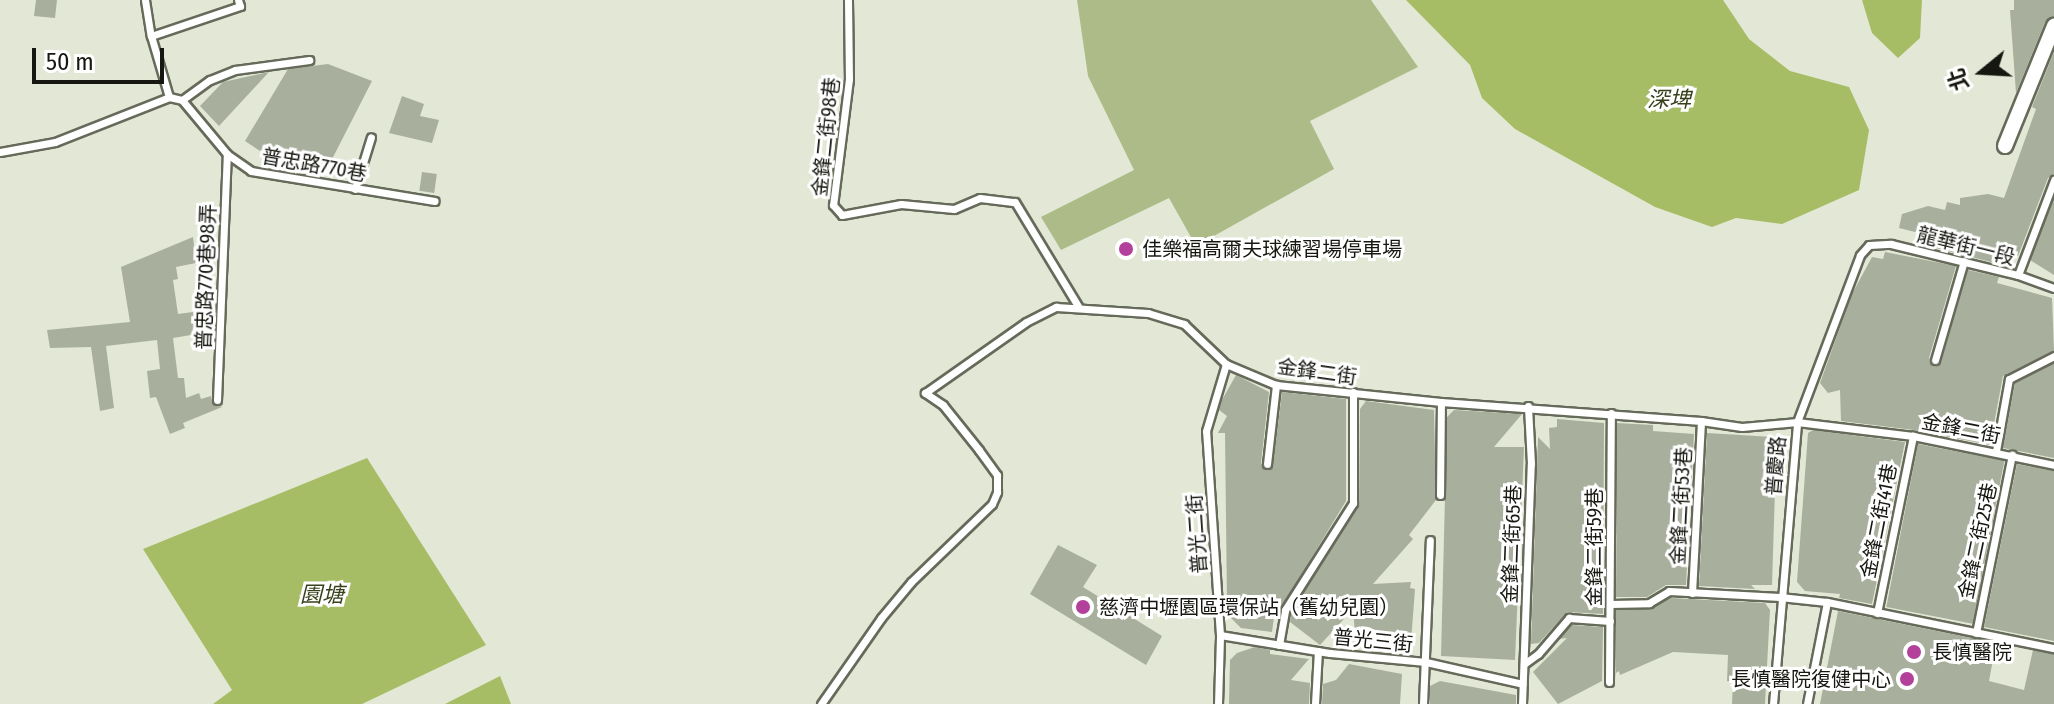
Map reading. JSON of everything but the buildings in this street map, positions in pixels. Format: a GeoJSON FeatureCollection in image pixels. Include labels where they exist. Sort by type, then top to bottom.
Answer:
{"type":"FeatureCollection","features":[{"type":"Feature","properties":{"kind":"street"},"geometry":{"type":"LineString","coordinates":[[2005,146],[2054,26]]}},
{"type":"Feature","properties":{"kind":"lane"},"geometry":{"type":"LineString","coordinates":[[145,0],[151,36],[169,97]]}},
{"type":"Feature","properties":{"kind":"lane"},"geometry":{"type":"LineString","coordinates":[[151,36],[240,6],[238,0]]}},
{"type":"Feature","properties":{"kind":"lane","name":"金鋒二街98巷"},"geometry":{"type":"LineString","coordinates":[[848,0],[849,79],[833,205],[842,215],[901,204],[954,209],[980,198],[1015,202],[1078,306]]}},
{"type":"Feature","properties":{"kind":"lane"},"geometry":{"type":"LineString","coordinates":[[0,152],[55,142],[169,97],[182,100],[210,80],[235,70],[309,60]]}},
{"type":"Feature","properties":{"kind":"lane","name":"普忠路770巷"},"geometry":{"type":"LineString","coordinates":[[182,100],[227,154],[251,171],[435,201]]}},
{"type":"Feature","properties":{"kind":"lane"},"geometry":{"type":"LineString","coordinates":[[355,189],[371,137]]}},
{"type":"Feature","properties":{"kind":"lane","name":"普忠路770巷98弄"},"geometry":{"type":"LineString","coordinates":[[217,400],[227,154]]}},
{"type":"Feature","properties":{"kind":"lane"},"geometry":{"type":"LineString","coordinates":[[2018,275],[2054,180]]}},
{"type":"Feature","properties":{"kind":"lane","name":"龍華街一段"},"geometry":{"type":"LineString","coordinates":[[1869,245],[1891,244],[2018,275],[2054,288]]}},
{"type":"Feature","properties":{"kind":"lane","name":"普慶路"},"geometry":{"type":"LineString","coordinates":[[1773,704],[1797,422],[1860,255],[1869,245]]}},
{"type":"Feature","properties":{"kind":"lane"},"geometry":{"type":"LineString","coordinates":[[1935,360],[1964,261]]}},
{"type":"Feature","properties":{"kind":"lane","name":"金鋒二街"},"geometry":{"type":"LineString","coordinates":[[821,704],[881,618],[911,582],[992,504],[997,492],[997,475],[979,450],[943,405],[925,393],[1026,322],[1056,307],[1078,306],[1148,313],[1184,324],[1226,364],[1276,385],[1742,427],[1797,422],[1913,436],[2054,465]]}},
{"type":"Feature","properties":{"kind":"lane"},"geometry":{"type":"LineString","coordinates":[[1996,451],[2009,379],[2054,356]]}},
{"type":"Feature","properties":{"kind":"lane","name":"普光二街"},"geometry":{"type":"LineString","coordinates":[[1218,704],[1220,635],[1206,431],[1226,364]]}},
{"type":"Feature","properties":{"kind":"lane"},"geometry":{"type":"LineString","coordinates":[[1267,464],[1276,385]]}},
{"type":"Feature","properties":{"kind":"lane"},"geometry":{"type":"LineString","coordinates":[[1279,645],[1285,610],[1353,503],[1353,392]]}},
{"type":"Feature","properties":{"kind":"lane"},"geometry":{"type":"LineString","coordinates":[[1440,495],[1441,402]]}},
{"type":"Feature","properties":{"kind":"lane","name":"金鋒二街65巷"},"geometry":{"type":"LineString","coordinates":[[1522,704],[1531,464],[1528,406]]}},
{"type":"Feature","properties":{"kind":"lane","name":"金鋒二街59巷"},"geometry":{"type":"LineString","coordinates":[[1609,682],[1611,413]]}},
{"type":"Feature","properties":{"kind":"lane","name":"金鋒二街53巷"},"geometry":{"type":"LineString","coordinates":[[1692,593],[1701,421]]}},
{"type":"Feature","properties":{"kind":"lane","name":"金鋒二街41巷"},"geometry":{"type":"LineString","coordinates":[[1877,613],[1913,436]]}},
{"type":"Feature","properties":{"kind":"lane","name":"金鋒二街25巷"},"geometry":{"type":"LineString","coordinates":[[1976,633],[2012,455]]}},
{"type":"Feature","properties":{"kind":"lane"},"geometry":{"type":"LineString","coordinates":[[1423,704],[1430,540]]}},
{"type":"Feature","properties":{"kind":"lane"},"geometry":{"type":"LineString","coordinates":[[1610,604],[1649,603],[1669,591],[1780,597],[1827,602],[2054,648]]}},
{"type":"Feature","properties":{"kind":"lane"},"geometry":{"type":"LineString","coordinates":[[1807,704],[1827,602]]}},
{"type":"Feature","properties":{"kind":"lane"},"geometry":{"type":"LineString","coordinates":[[1524,664],[1538,654],[1569,618],[1610,621]]}},
{"type":"Feature","properties":{"kind":"lane","name":"普光三街"},"geometry":{"type":"LineString","coordinates":[[1220,635],[1318,651],[1426,662],[1523,684]]}},
{"type":"Feature","properties":{"kind":"lane"},"geometry":{"type":"LineString","coordinates":[[1315,704],[1318,651]]}},
{"type":"Feature","properties":{"kind":"shaded area"},"geometry":{"type":"Polygon","coordinates":[[[1077,0],[1371,0],[1418,67],[1310,121],[1334,169],[1196,246],[1169,198],[1061,250],[1041,217],[1134,170],[1088,76],[1077,0]]]}},
{"type":"Feature","properties":{"kind":"water","name":"深埤"},"geometry":{"type":"Polygon","coordinates":[[[1406,0],[1723,0],[1749,39],[1790,71],[1849,87],[1869,130],[1859,190],[1782,224],[1736,218],[1712,227],[1655,207],[1515,129],[1482,98],[1470,65],[1406,0]]]}},
{"type":"Feature","properties":{"kind":"water"},"geometry":{"type":"Polygon","coordinates":[[[1862,0],[1922,0],[1920,38],[1898,58],[1872,33],[1862,0]]]}},
{"type":"Feature","properties":{"kind":"water","name":"園塘"},"geometry":{"type":"Polygon","coordinates":[[[367,458],[486,645],[362,704],[213,704],[232,690],[143,549],[367,458]]]}},
{"type":"Feature","properties":{"kind":"water"},"geometry":{"type":"Polygon","coordinates":[[[500,676],[511,704],[445,704],[500,676]]]}},
{"type":"Feature","properties":{"kind":"place","name":"佳樂福高爾夫球練習場停車場"},"geometry":{"type":"Point","coordinates":[1126,249]}},
{"type":"Feature","properties":{"kind":"place","name":"慈濟中壢園區環保站（舊幼兒園）"},"geometry":{"type":"Point","coordinates":[1083,607]}},
{"type":"Feature","properties":{"kind":"place","name":"長慎醫院"},"geometry":{"type":"Point","coordinates":[1914,652]}},
{"type":"Feature","properties":{"kind":"place","name":"長慎醫院復健中心"},"geometry":{"type":"Point","coordinates":[1907,679]}}]}
